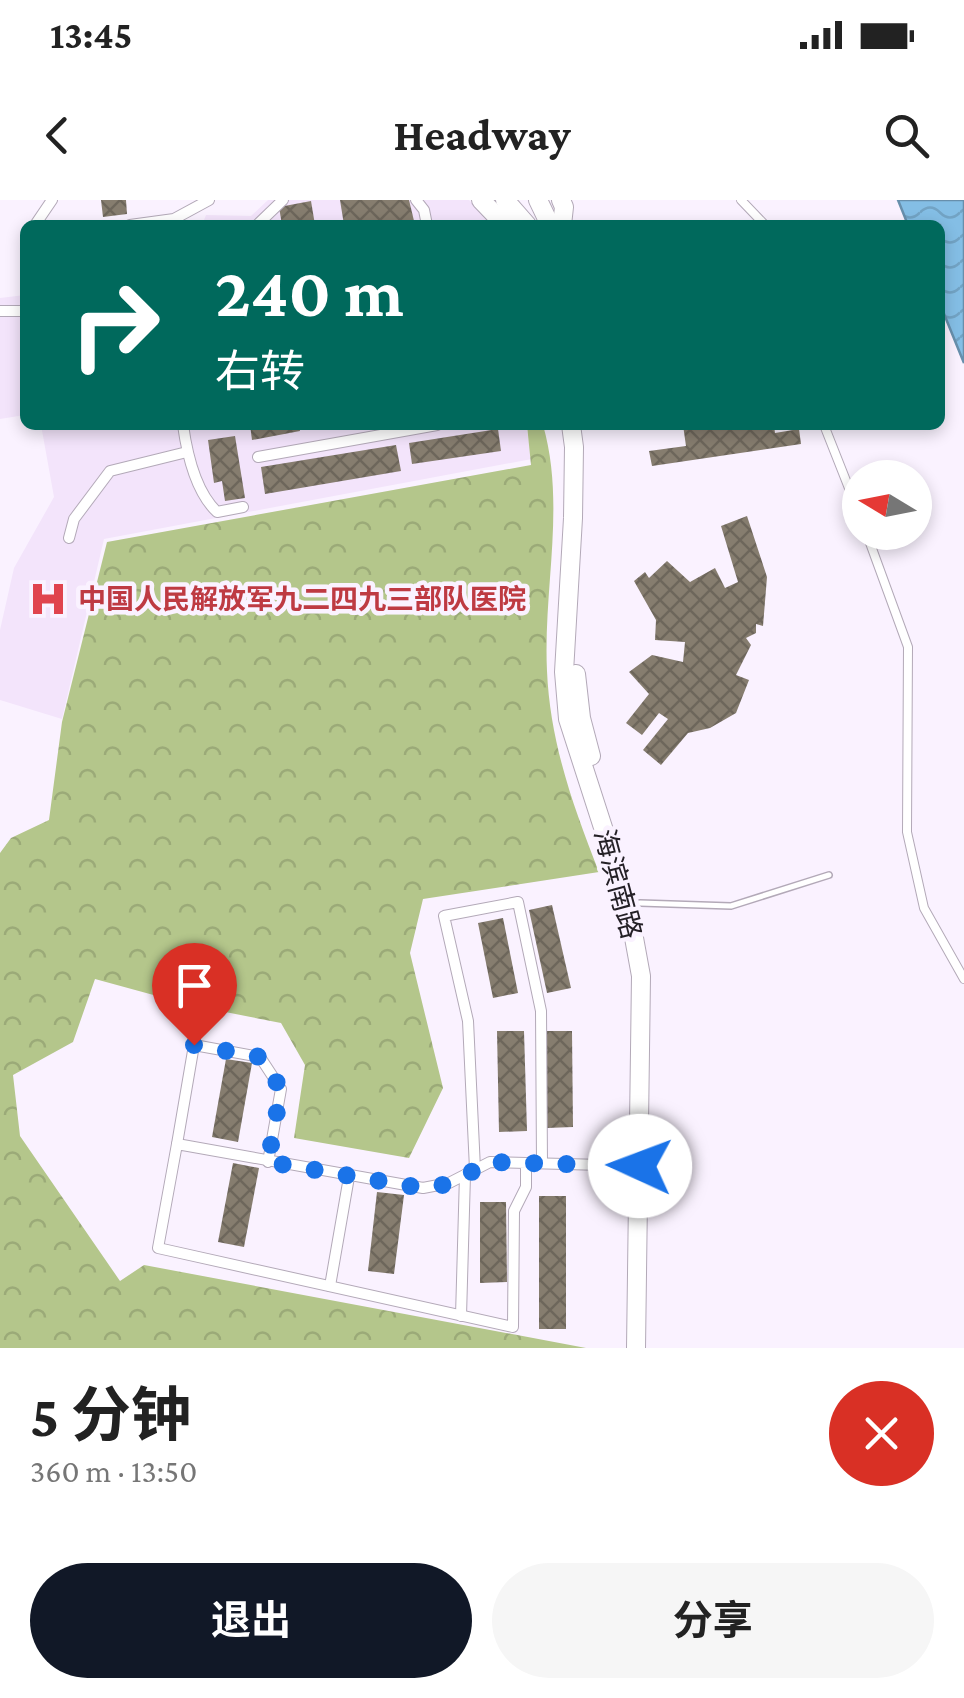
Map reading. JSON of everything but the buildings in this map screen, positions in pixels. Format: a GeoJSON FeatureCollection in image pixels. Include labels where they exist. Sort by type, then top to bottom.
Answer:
{"type":"FeatureCollection","features":[{"type":"Feature","properties":{"kind":"highway"},"geometry":{"type":"LineString","coordinates":[[481,200],[500,220]]}},
{"type":"Feature","properties":{"kind":"highway"},"geometry":{"type":"LineString","coordinates":[[506,200],[523,220]]}},
{"type":"Feature","properties":{"kind":"highway","name":"海滨南路"},"geometry":{"type":"LineString","coordinates":[[572,430],[574,518],[564,672],[568,719],[628,905],[641,976],[636,1348]]}},
{"type":"Feature","properties":{"kind":"highway","name":"海滨南路"},"geometry":{"type":"LineString","coordinates":[[584,430],[584,518],[576,673],[594,766],[640,904],[651,973],[654,1036],[648,1348]]}},
{"type":"Feature","properties":{"kind":"street"},"geometry":{"type":"LineString","coordinates":[[167,220],[209,200]]}},
{"type":"Feature","properties":{"kind":"street"},"geometry":{"type":"LineString","coordinates":[[262,220],[283,200]]}},
{"type":"Feature","properties":{"kind":"street"},"geometry":{"type":"LineString","coordinates":[[741,200],[760,220]]}},
{"type":"Feature","properties":{"kind":"street"},"geometry":{"type":"LineString","coordinates":[[184,430],[186,452],[207,503],[217,512],[242,507]]}},
{"type":"Feature","properties":{"kind":"street"},"geometry":{"type":"LineString","coordinates":[[258,457],[409,430]]}},
{"type":"Feature","properties":{"kind":"street"},"geometry":{"type":"LineString","coordinates":[[826,430],[842,470]]}},
{"type":"Feature","properties":{"kind":"street"},"geometry":{"type":"LineString","coordinates":[[69,538],[74,519],[110,471],[186,452]]}},
{"type":"Feature","properties":{"kind":"street"},"geometry":{"type":"LineString","coordinates":[[873,550],[908,647],[907,832],[924,908],[964,979]]}},
{"type":"Feature","properties":{"kind":"street"},"geometry":{"type":"LineString","coordinates":[[462,1316],[470,1172],[468,1022],[444,916],[518,902],[541,1011],[542,1163]]}},
{"type":"Feature","properties":{"kind":"street"},"geometry":{"type":"LineString","coordinates":[[268,1162],[281,1089],[260,1057],[194,1045],[158,1248],[513,1327],[514,1212],[526,1188],[526,1163]]}},
{"type":"Feature","properties":{"kind":"street"},"geometry":{"type":"LineString","coordinates":[[177,1144],[422,1188],[449,1184],[490,1162],[640,1166]]}},
{"type":"Feature","properties":{"kind":"street"},"geometry":{"type":"LineString","coordinates":[[330,1286],[349,1177]]}},
{"type":"Feature","properties":{"kind":"lane"},"geometry":{"type":"LineString","coordinates":[[640,904],[731,906],[830,875]]}},
{"type":"Feature","properties":{"kind":"shaded area"},"geometry":{"type":"Polygon","coordinates":[[[268,200],[469,200],[488,220],[204,220],[206,215],[251,216],[268,200]]]}},
{"type":"Feature","properties":{"kind":"shaded area"},"geometry":{"type":"Polygon","coordinates":[[[20,296],[20,416],[0,419],[0,298],[20,296]]]}},
{"type":"Feature","properties":{"kind":"shaded area","name":"中国人民解放军九二四九三部队医院"},"geometry":{"type":"Polygon","coordinates":[[[42,430],[527,430],[532,459],[104,539],[62,719],[0,700],[0,630],[14,568],[54,497],[42,430]]]}},
{"type":"Feature","properties":{"kind":"green space"},"geometry":{"type":"Polygon","coordinates":[[[528,430],[544,430],[553,486],[547,640],[549,697],[572,798],[599,872],[423,899],[410,953],[443,1088],[409,1158],[294,1138],[305,1065],[281,1023],[190,1005],[95,979],[73,1042],[13,1075],[20,1136],[120,1281],[144,1265],[586,1348],[0,1348],[0,853],[11,838],[49,820],[62,722],[107,542],[531,465],[528,430]]]}},
{"type":"Feature","properties":{"kind":"water"},"geometry":{"type":"Polygon","coordinates":[[[898,200],[964,200],[964,363],[945,316],[945,220],[906,220],[898,200]]]}},
{"type":"Feature","properties":{"kind":"place","name":"中国人民解放军九二四九三部队医院"},"geometry":{"type":"Point","coordinates":[48,599]}},
{"type":"Feature","properties":{"kind":"route"},"geometry":{"type":"LineString","coordinates":[[194,1045],[260,1057],[281,1089],[268,1162],[422,1188],[449,1184],[490,1162],[640,1166]]}}]}
